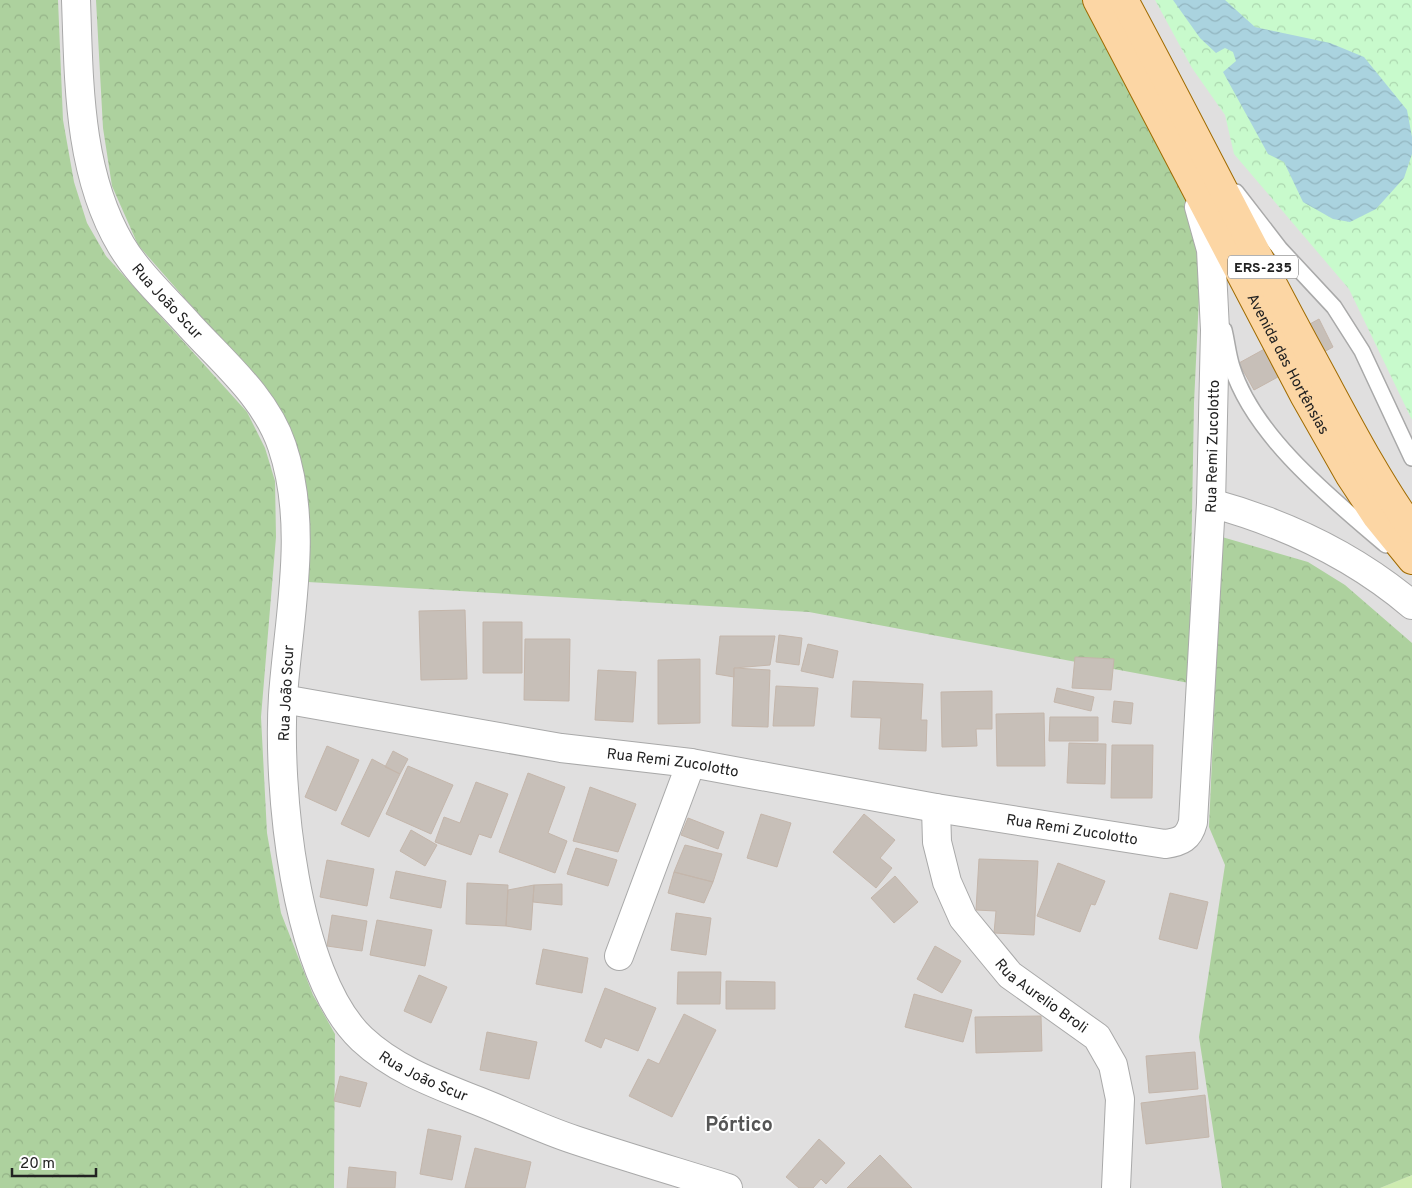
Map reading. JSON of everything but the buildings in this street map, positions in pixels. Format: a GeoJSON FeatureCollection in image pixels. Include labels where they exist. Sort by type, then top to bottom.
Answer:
{"type":"FeatureCollection","features":[{"type":"Feature","properties":{"kind":"main road","name":"Avenida das Hortênsias"},"geometry":{"type":"LineString","coordinates":[[1097,0],[1148,94],[1194,157],[1250,243],[1371,468],[1412,529]]}},
{"type":"Feature","properties":{"kind":"main road","name":"Avenida das Hortênsias"},"geometry":{"type":"LineString","coordinates":[[1124,0],[1304,396],[1350,476],[1377,516],[1412,560]]}},
{"type":"Feature","properties":{"kind":"street","name":"Rua João Scur"},"geometry":{"type":"LineString","coordinates":[[76,0],[78,75],[84,124],[91,171],[103,211],[123,248],[148,280],[251,392],[272,420],[284,450],[291,486],[296,533],[283,699],[284,783],[298,891],[322,975],[341,1011],[360,1037],[387,1058],[421,1078],[572,1139],[728,1188]]}},
{"type":"Feature","properties":{"kind":"street","name":"Rua Remi Zucolotto"},"geometry":{"type":"LineString","coordinates":[[283,699],[561,748],[691,763],[936,808],[1165,844],[1181,842],[1190,832],[1193,822],[1203,672],[1211,503],[1215,330],[1211,250],[1198,200],[1194,157]]}},
{"type":"Feature","properties":{"kind":"street"},"geometry":{"type":"LineString","coordinates":[[1211,503],[1243,512],[1322,546],[1384,583],[1412,605]]}},
{"type":"Feature","properties":{"kind":"street"},"geometry":{"type":"LineString","coordinates":[[618,956],[691,763]]}},
{"type":"Feature","properties":{"kind":"street","name":"Rua Aurelio Broli"},"geometry":{"type":"LineString","coordinates":[[936,808],[937,842],[947,882],[963,918],[1010,975],[1097,1037],[1113,1065],[1120,1099],[1116,1188]]}},
{"type":"Feature","properties":{"kind":"lane"},"geometry":{"type":"LineString","coordinates":[[1194,157],[1334,307],[1362,351],[1412,458]]}},
{"type":"Feature","properties":{"kind":"lane"},"geometry":{"type":"LineString","coordinates":[[1214,282],[1232,368],[1250,408],[1269,436],[1339,505],[1412,566]]}},
{"type":"Feature","properties":{"kind":"shaded area"},"geometry":{"type":"Polygon","coordinates":[[[0,0],[1412,0],[1412,1188],[0,1188],[0,0]]]}},
{"type":"Feature","properties":{"kind":"green space"},"geometry":{"type":"Polygon","coordinates":[[[0,0],[58,0],[63,120],[74,182],[87,223],[106,256],[247,412],[265,448],[275,481],[276,537],[261,717],[267,833],[281,913],[313,995],[335,1034],[334,1188],[0,1188],[0,0]]]}},
{"type":"Feature","properties":{"kind":"green space"},"geometry":{"type":"Polygon","coordinates":[[[96,0],[1084,0],[1190,208],[1200,276],[1194,403],[1189,683],[809,612],[308,582],[307,553],[262,386],[138,245],[112,186],[103,128],[96,0]]]}},
{"type":"Feature","properties":{"kind":"green space"},"geometry":{"type":"Polygon","coordinates":[[[1155,0],[1412,0],[1412,420],[1349,289],[1234,154],[1225,115],[1192,68],[1155,0]]]}},
{"type":"Feature","properties":{"kind":"green space"},"geometry":{"type":"Polygon","coordinates":[[[1222,537],[1308,562],[1345,585],[1412,643],[1412,1175],[1380,1188],[1222,1188],[1199,1037],[1225,865],[1209,827],[1222,537]]]}},
{"type":"Feature","properties":{"kind":"green space"},"geometry":{"type":"Polygon","coordinates":[[[1412,1175],[1412,1188],[1380,1188],[1412,1175]]]}},
{"type":"Feature","properties":{"kind":"water"},"geometry":{"type":"Polygon","coordinates":[[[1173,0],[1225,0],[1255,27],[1330,43],[1364,57],[1407,110],[1412,137],[1412,154],[1404,178],[1376,209],[1350,222],[1333,219],[1303,202],[1284,162],[1268,154],[1223,72],[1236,61],[1233,52],[1225,48],[1216,53],[1200,38],[1173,0]]]}},
{"type":"Feature","properties":{"kind":"district","name":"Pórtico"},"geometry":{"type":"Point","coordinates":[739,1124]}}]}
